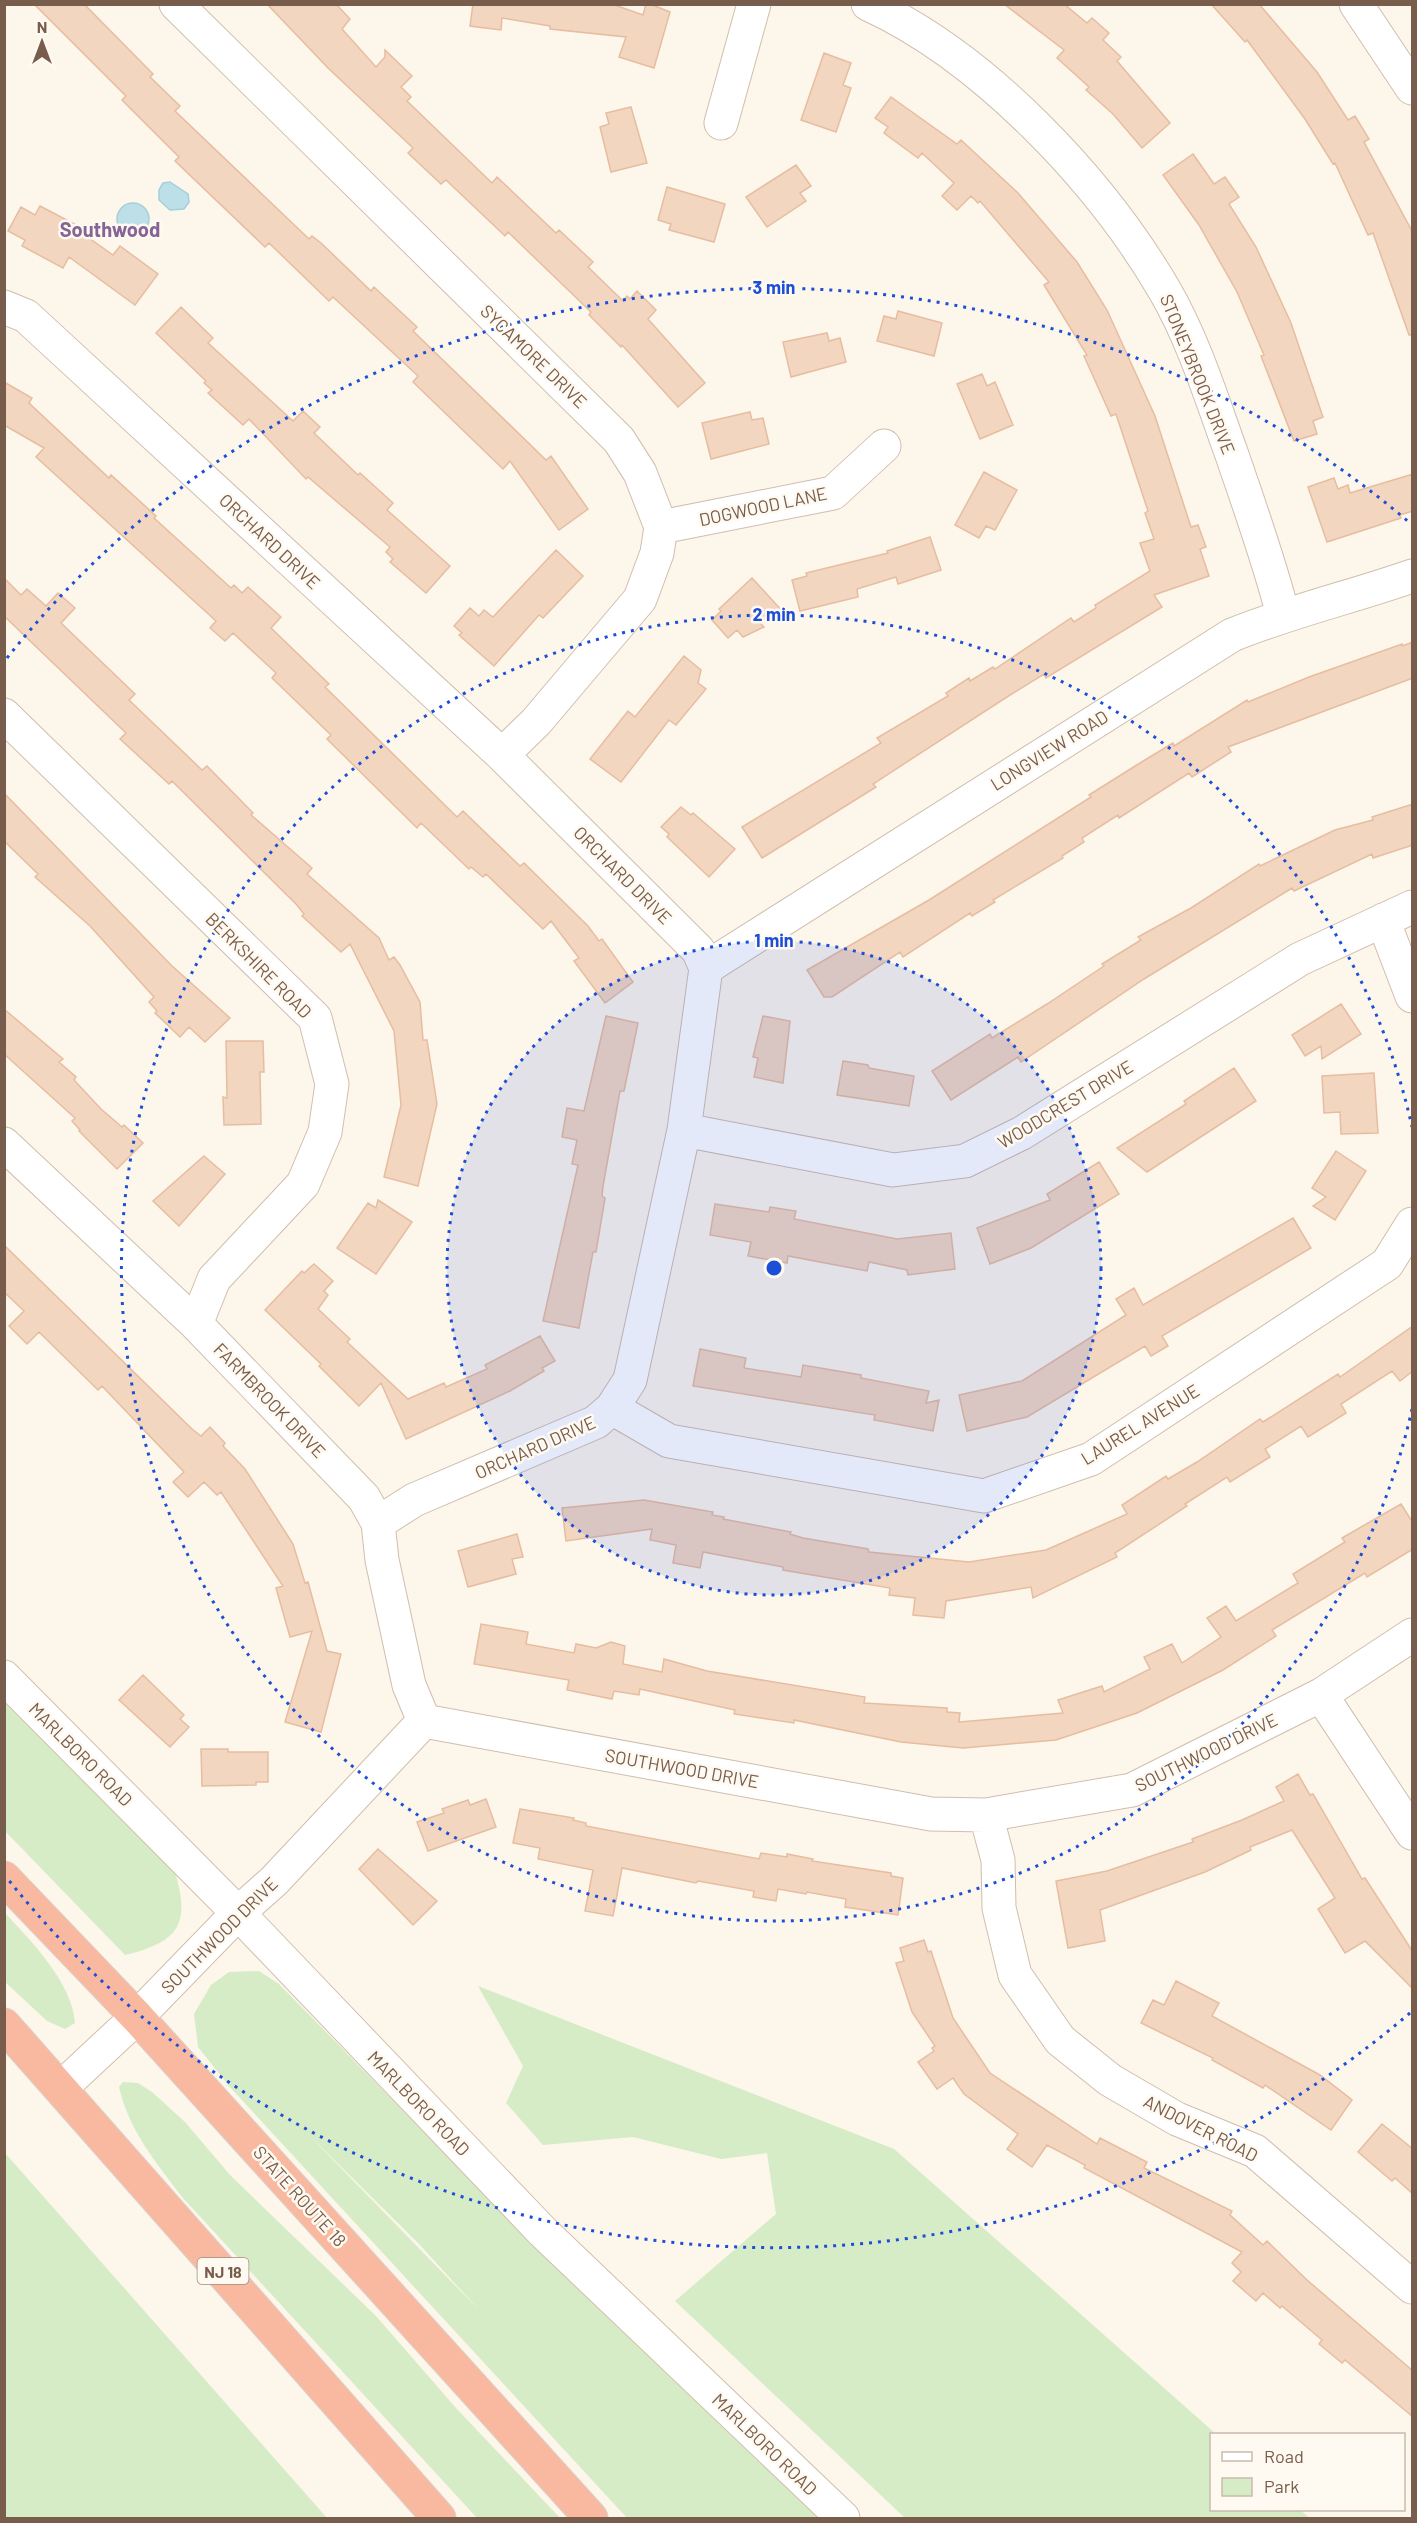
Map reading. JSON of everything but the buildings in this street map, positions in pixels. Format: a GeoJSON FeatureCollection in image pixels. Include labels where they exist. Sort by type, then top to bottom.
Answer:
{"type":"FeatureCollection","features":[{"type":"Feature","properties":{"kind":"highway","name":"STATE ROUTE 18"},"geometry":{"type":"LineString","coordinates":[[4,1878],[137,2017],[591,2518]]}},
{"type":"Feature","properties":{"kind":"highway","name":"NJ 18"},"geometry":{"type":"LineString","coordinates":[[4,2025],[62,2087],[439,2518]]}},
{"type":"Feature","properties":{"kind":"street","name":"SYCAMORE DRIVE"},"geometry":{"type":"LineString","coordinates":[[176,4],[619,440],[640,473],[662,527]]}},
{"type":"Feature","properties":{"kind":"street"},"geometry":{"type":"LineString","coordinates":[[721,123],[754,4]]}},
{"type":"Feature","properties":{"kind":"street","name":"STONEYBROOK DRIVE"},"geometry":{"type":"LineString","coordinates":[[868,4],[924,36],[995,88],[1107,204],[1136,246],[1165,292],[1213,400],[1268,555],[1283,615]]}},
{"type":"Feature","properties":{"kind":"street"},"geometry":{"type":"LineString","coordinates":[[1356,4],[1413,88]]}},
{"type":"Feature","properties":{"kind":"street","name":"ORCHARD DRIVE"},"geometry":{"type":"LineString","coordinates":[[4,307],[26,316],[502,755],[698,950],[706,968],[684,1130],[630,1380],[612,1408],[596,1422],[414,1500],[378,1523]]}},
{"type":"Feature","properties":{"kind":"street","name":"DOGWOOD LANE"},"geometry":{"type":"LineString","coordinates":[[662,527],[833,494],[884,446]]}},
{"type":"Feature","properties":{"kind":"street"},"geometry":{"type":"LineString","coordinates":[[502,755],[536,722],[640,599],[657,553],[662,527]]}},
{"type":"Feature","properties":{"kind":"street","name":"LONGVIEW ROAD"},"geometry":{"type":"LineString","coordinates":[[706,968],[1232,635],[1283,615],[1354,596],[1413,576]]}},
{"type":"Feature","properties":{"kind":"street","name":"BERKSHIRE ROAD"},"geometry":{"type":"LineString","coordinates":[[4,715],[315,1018],[332,1084],[325,1132],[303,1184],[214,1279],[196,1324]]}},
{"type":"Feature","properties":{"kind":"street"},"geometry":{"type":"LineString","coordinates":[[1398,913],[1413,996]]}},
{"type":"Feature","properties":{"kind":"street","name":"WOODCREST DRIVE"},"geometry":{"type":"LineString","coordinates":[[684,1130],[893,1170],[965,1161],[1022,1133],[1300,959],[1398,913]]}},
{"type":"Feature","properties":{"kind":"street","name":"FARMBROOK DRIVE"},"geometry":{"type":"LineString","coordinates":[[4,1144],[196,1324],[364,1498],[378,1523],[382,1560],[409,1685],[424,1721]]}},
{"type":"Feature","properties":{"kind":"street","name":"LAUREL AVENUE"},"geometry":{"type":"LineString","coordinates":[[612,1408],[669,1441],[984,1496],[1091,1459],[1386,1264],[1413,1224]]}},
{"type":"Feature","properties":{"kind":"street","name":"SOUTHWOOD DRIVE"},"geometry":{"type":"LineString","coordinates":[[62,2087],[137,2017],[238,1913],[274,1881],[424,1721],[931,1814],[986,1815],[1132,1790],[1321,1695],[1413,1635]]}},
{"type":"Feature","properties":{"kind":"street","name":"MARLBORO ROAD"},"geometry":{"type":"LineString","coordinates":[[4,1677],[238,1913],[543,2232],[843,2518]]}},
{"type":"Feature","properties":{"kind":"street"},"geometry":{"type":"LineString","coordinates":[[1321,1695],[1413,1833]]}},
{"type":"Feature","properties":{"kind":"street","name":"ANDOVER ROAD"},"geometry":{"type":"LineString","coordinates":[[986,1815],[998,1860],[999,1908],[1015,1975],[1060,2040],[1110,2080],[1177,2119],[1255,2151],[1413,2287]]}},
{"type":"Feature","properties":{"kind":"green space"},"geometry":{"type":"Polygon","coordinates":[[[4,1699],[175,1872],[180,1890],[180,1918],[176,1928],[168,1937],[143,1950],[125,1955],[5,1831],[4,1699]]]}},
{"type":"Feature","properties":{"kind":"green space"},"geometry":{"type":"Polygon","coordinates":[[[4,1912],[48,1963],[66,1992],[75,2023],[65,2029],[47,2021],[5,1982],[4,1912]]]}},
{"type":"Feature","properties":{"kind":"green space"},"geometry":{"type":"Polygon","coordinates":[[[259,1971],[279,1984],[557,2268],[818,2518],[627,2518],[229,2086],[198,2047],[194,2014],[211,1985],[229,1972],[259,1971]],[[306,2132],[480,2311],[419,2244],[306,2132]]]}},
{"type":"Feature","properties":{"kind":"green space"},"geometry":{"type":"Polygon","coordinates":[[[478,1986],[894,2149],[1215,2433],[1210,2433],[1210,2511],[1301,2511],[1310,2518],[905,2518],[675,2301],[776,2214],[767,2153],[721,2159],[633,2137],[543,2145],[506,2103],[523,2066],[478,1986]]]}},
{"type":"Feature","properties":{"kind":"green space"},"geometry":{"type":"Polygon","coordinates":[[[123,2082],[138,2083],[152,2092],[185,2122],[230,2175],[376,2316],[456,2408],[560,2518],[477,2518],[182,2197],[136,2132],[119,2087],[123,2082]]]}},
{"type":"Feature","properties":{"kind":"green space"},"geometry":{"type":"Polygon","coordinates":[[[5,2153],[327,2518],[5,2518],[5,2153]]]}},
{"type":"Feature","properties":{"kind":"water"},"geometry":{"type":"Polygon","coordinates":[[[170,182],[188,194],[189,202],[184,209],[170,210],[159,200],[159,190],[163,183],[170,182]]]}},
{"type":"Feature","properties":{"kind":"water"},"geometry":{"type":"Polygon","coordinates":[[[133,203],[144,208],[149,219],[144,230],[133,235],[122,230],[117,219],[122,208],[133,203]]]}},
{"type":"Feature","properties":{"kind":"district","name":"Southwood"},"geometry":{"type":"Point","coordinates":[110,229]}}]}
